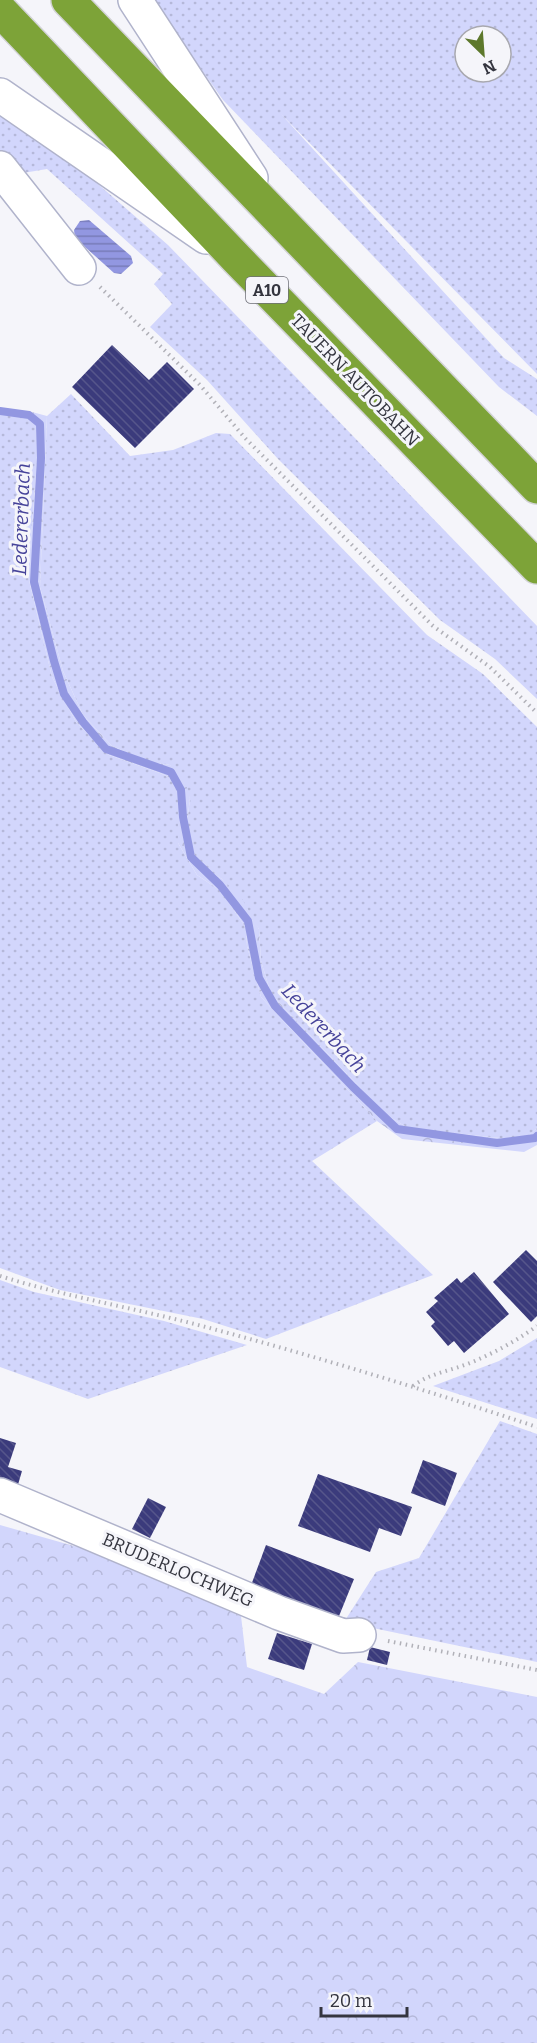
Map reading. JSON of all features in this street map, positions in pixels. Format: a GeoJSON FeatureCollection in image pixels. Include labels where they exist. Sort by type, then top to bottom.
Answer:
{"type":"FeatureCollection","features":[{"type":"Feature","properties":{"kind":"highway"},"geometry":{"type":"LineString","coordinates":[[68,0],[537,487]]}},
{"type":"Feature","properties":{"kind":"highway","name":"TAUERN AUTOBAHN"},"geometry":{"type":"LineString","coordinates":[[0,10],[237,259],[537,567]]}},
{"type":"Feature","properties":{"kind":"street"},"geometry":{"type":"LineString","coordinates":[[135,0],[278,220]]}},
{"type":"Feature","properties":{"kind":"street"},"geometry":{"type":"LineString","coordinates":[[0,95],[237,259]]}},
{"type":"Feature","properties":{"kind":"street"},"geometry":{"type":"LineString","coordinates":[[0,168],[80,268]]}},
{"type":"Feature","properties":{"kind":"street","name":"BRUDERLOCHWEG"},"geometry":{"type":"LineString","coordinates":[[0,1495],[279,1613],[343,1636],[359,1635]]}},
{"type":"Feature","properties":{"kind":"path"},"geometry":{"type":"LineString","coordinates":[[80,268],[200,385],[245,438],[433,626],[490,667],[537,713]]}},
{"type":"Feature","properties":{"kind":"path"},"geometry":{"type":"LineString","coordinates":[[0,1276],[44,1289],[201,1326],[413,1386],[537,1427]]}},
{"type":"Feature","properties":{"kind":"path"},"geometry":{"type":"LineString","coordinates":[[413,1386],[426,1377],[469,1364],[518,1340],[537,1326]]}},
{"type":"Feature","properties":{"kind":"path"},"geometry":{"type":"LineString","coordinates":[[359,1635],[537,1670]]}},
{"type":"Feature","properties":{"kind":"green space"},"geometry":{"type":"Polygon","coordinates":[[[152,0],[537,0],[537,374],[281,114],[504,358],[537,379],[537,416],[499,387],[223,100],[152,0]]]}},
{"type":"Feature","properties":{"kind":"green space"},"geometry":{"type":"Polygon","coordinates":[[[0,110],[83,171],[168,245],[537,626],[537,699],[495,659],[440,620],[278,459],[207,380],[150,327],[172,304],[154,284],[163,274],[47,169],[17,174],[0,156],[0,110]]]}},
{"type":"Feature","properties":{"kind":"green space"},"geometry":{"type":"Polygon","coordinates":[[[71,394],[130,456],[173,450],[216,433],[230,434],[427,635],[483,674],[537,727],[537,1128],[528,1136],[509,1139],[408,1128],[385,1114],[271,994],[261,961],[259,929],[222,879],[201,866],[189,845],[187,824],[190,798],[170,765],[149,762],[112,746],[83,715],[63,671],[40,587],[47,416],[71,394]]]}},
{"type":"Feature","properties":{"kind":"green space"},"geometry":{"type":"Polygon","coordinates":[[[0,408],[32,412],[40,424],[28,576],[52,677],[76,722],[109,755],[160,773],[178,782],[178,843],[197,875],[221,891],[246,928],[247,946],[261,997],[377,1121],[312,1161],[433,1275],[266,1339],[203,1319],[60,1290],[0,1268],[0,408]]]}},
{"type":"Feature","properties":{"kind":"green space"},"geometry":{"type":"Polygon","coordinates":[[[32,412],[47,416],[40,587],[63,671],[83,715],[112,746],[149,762],[170,765],[184,778],[190,798],[187,824],[189,846],[201,866],[222,879],[241,897],[259,929],[261,961],[271,994],[385,1114],[408,1128],[509,1139],[528,1136],[537,1128],[537,1145],[524,1152],[402,1139],[377,1121],[261,997],[247,946],[246,928],[221,891],[197,875],[178,843],[178,782],[160,773],[109,755],[76,722],[52,677],[28,576],[40,424],[32,412]]]}},
{"type":"Feature","properties":{"kind":"green space"},"geometry":{"type":"Polygon","coordinates":[[[0,1280],[34,1292],[164,1321],[247,1345],[88,1399],[0,1367],[0,1280]]]}},
{"type":"Feature","properties":{"kind":"green space"},"geometry":{"type":"Polygon","coordinates":[[[537,1338],[537,1419],[433,1386],[499,1361],[537,1338]]]}},
{"type":"Feature","properties":{"kind":"green space"},"geometry":{"type":"Polygon","coordinates":[[[500,1421],[537,1434],[537,1662],[344,1622],[376,1572],[419,1558],[500,1421]]]}},
{"type":"Feature","properties":{"kind":"green space"},"geometry":{"type":"Polygon","coordinates":[[[0,1525],[95,1552],[241,1616],[247,1667],[324,1694],[358,1662],[537,1697],[537,2043],[0,2043],[0,1525]]]}},
{"type":"Feature","properties":{"kind":"water"},"geometry":{"type":"Polygon","coordinates":[[[89,220],[131,256],[133,263],[121,274],[114,273],[75,238],[74,230],[80,221],[89,220]]]}},
{"type":"Feature","properties":{"kind":"building"},"geometry":{"type":"Polygon","coordinates":[[[112,345],[149,380],[167,362],[194,389],[135,448],[72,387],[112,345]]]}},
{"type":"Feature","properties":{"kind":"building"},"geometry":{"type":"Polygon","coordinates":[[[526,1250],[537,1261],[537,1316],[531,1322],[493,1282],[526,1250]]]}},
{"type":"Feature","properties":{"kind":"building"},"geometry":{"type":"Polygon","coordinates":[[[474,1272],[509,1314],[464,1353],[454,1341],[448,1346],[431,1326],[435,1322],[426,1312],[438,1301],[434,1298],[457,1278],[461,1283],[474,1272]]]}},
{"type":"Feature","properties":{"kind":"building"},"geometry":{"type":"Polygon","coordinates":[[[0,1438],[16,1443],[8,1467],[22,1471],[17,1488],[0,1483],[0,1438]]]}},
{"type":"Feature","properties":{"kind":"building"},"geometry":{"type":"Polygon","coordinates":[[[423,1460],[457,1473],[445,1506],[411,1493],[423,1460]]]}},
{"type":"Feature","properties":{"kind":"building"},"geometry":{"type":"Polygon","coordinates":[[[318,1474],[412,1507],[401,1536],[379,1528],[370,1552],[298,1526],[318,1474]]]}},
{"type":"Feature","properties":{"kind":"building"},"geometry":{"type":"Polygon","coordinates":[[[148,1498],[166,1507],[150,1538],[132,1529],[148,1498]]]}},
{"type":"Feature","properties":{"kind":"building"},"geometry":{"type":"Polygon","coordinates":[[[266,1545],[354,1579],[337,1621],[250,1588],[266,1545]]]}},
{"type":"Feature","properties":{"kind":"building"},"geometry":{"type":"Polygon","coordinates":[[[277,1633],[312,1644],[304,1670],[268,1659],[277,1633]]]}},
{"type":"Feature","properties":{"kind":"building"},"geometry":{"type":"Polygon","coordinates":[[[370,1647],[390,1652],[387,1665],[367,1660],[370,1647]]]}},
{"type":"Feature","properties":{"kind":"waterway","name":"Ledererbach"},"geometry":{"type":"LineString","coordinates":[[0,411],[29,415],[40,424],[41,458],[34,582],[64,694],[83,722],[106,749],[171,772],[181,790],[183,817],[191,857],[220,885],[248,921],[259,978],[275,1006],[397,1129],[497,1143],[537,1136]]}}]}
